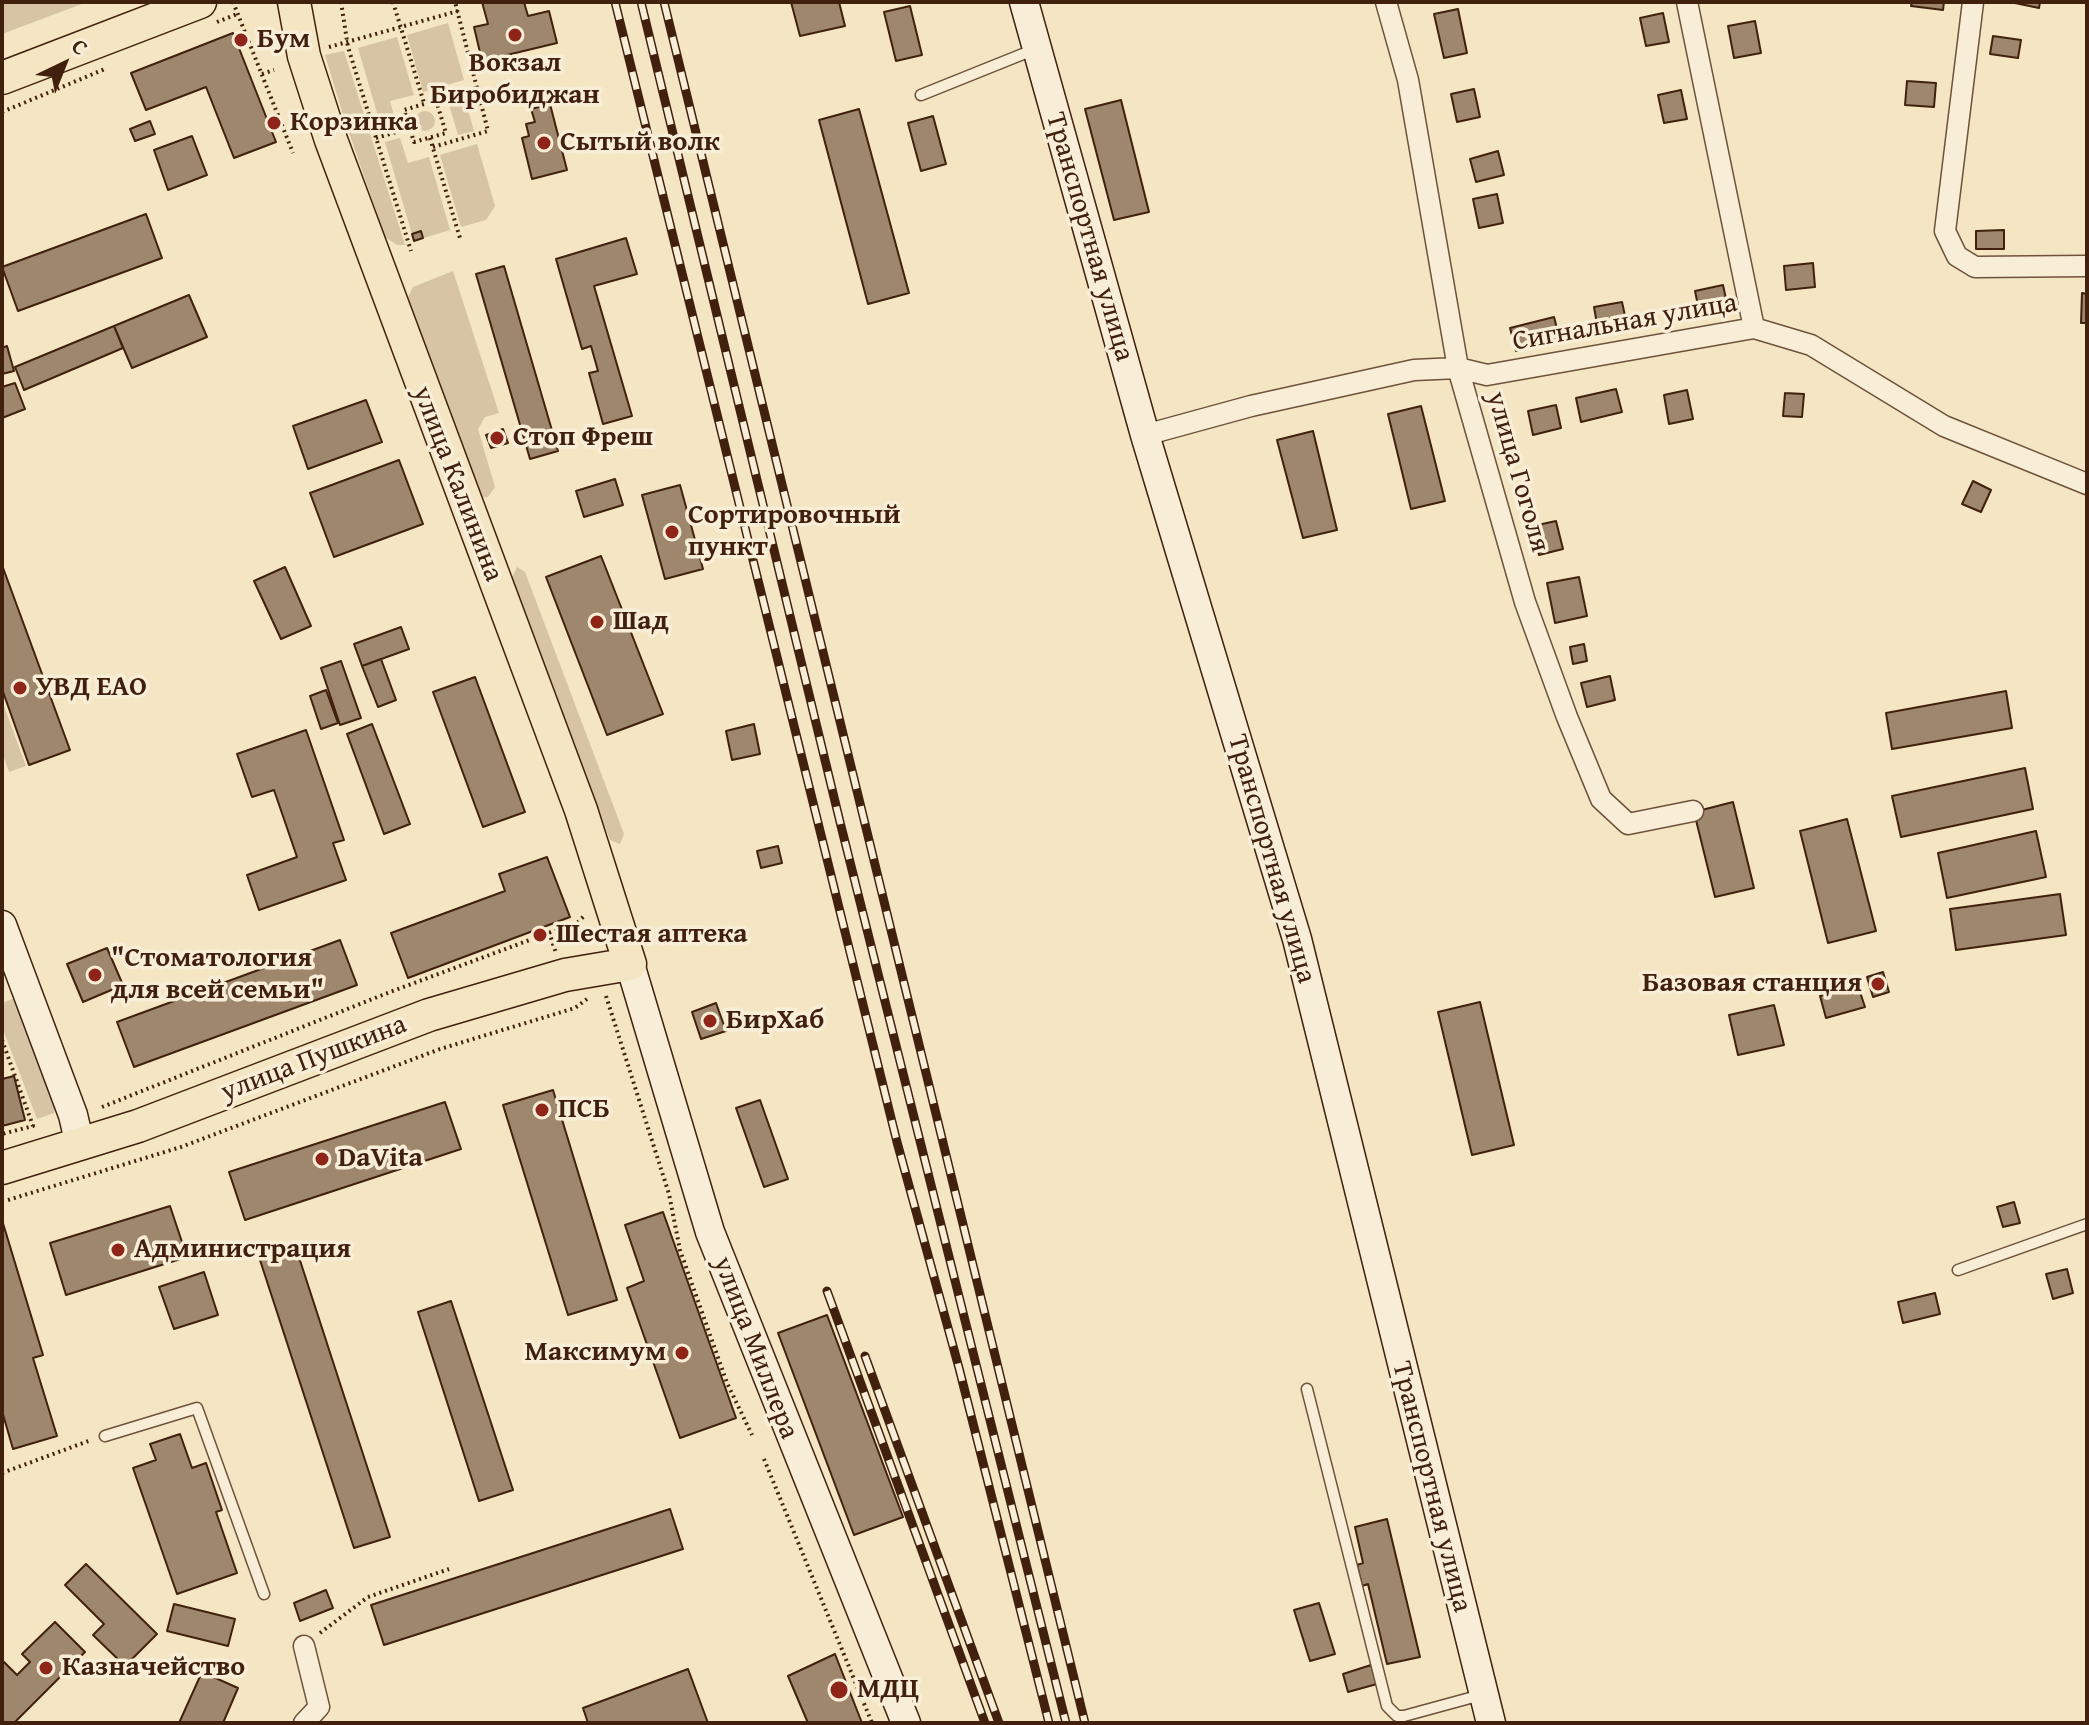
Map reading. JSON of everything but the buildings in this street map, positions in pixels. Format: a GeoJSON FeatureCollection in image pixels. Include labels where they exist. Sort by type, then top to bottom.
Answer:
{"type":"FeatureCollection","features":[{"type":"Feature","properties":{"kind":"main road"},"geometry":{"type":"LineString","coordinates":[[2,78],[200,2]]}},
{"type":"Feature","properties":{"kind":"main road","name":"улица Калинина"},"geometry":{"type":"LineString","coordinates":[[294,2],[304,56],[331,140],[581,810],[630,964]]}},
{"type":"Feature","properties":{"kind":"main road","name":"Транспортная улица"},"geometry":{"type":"LineString","coordinates":[[1024,2],[1145,435],[1297,939],[1491,1723]]}},
{"type":"Feature","properties":{"kind":"main road"},"geometry":{"type":"LineString","coordinates":[[2,925],[73,1115],[80,1145]]}},
{"type":"Feature","properties":{"kind":"main road","name":"улица Пушкина"},"geometry":{"type":"LineString","coordinates":[[2,1168],[80,1145],[429,1015],[565,975],[630,964]]}},
{"type":"Feature","properties":{"kind":"main road","name":"улица Миллера"},"geometry":{"type":"LineString","coordinates":[[630,964],[710,1232],[906,1723]]}},
{"type":"Feature","properties":{"kind":"street","name":"улица Гоголя"},"geometry":{"type":"LineString","coordinates":[[1386,2],[1408,80],[1458,368],[1525,602],[1601,799],[1628,824],[1693,811]]}},
{"type":"Feature","properties":{"kind":"street"},"geometry":{"type":"LineString","coordinates":[[1687,2],[1754,328]]}},
{"type":"Feature","properties":{"kind":"street"},"geometry":{"type":"LineString","coordinates":[[1973,2],[1945,231],[1957,256],[1975,267],[2087,266]]}},
{"type":"Feature","properties":{"kind":"street","name":"Сигнальная улица"},"geometry":{"type":"LineString","coordinates":[[1145,435],[1251,406],[1414,370],[1458,368],[1487,375],[1754,328],[1811,345],[1944,426],[2087,484]]}},
{"type":"Feature","properties":{"kind":"street"},"geometry":{"type":"LineString","coordinates":[[304,1646],[319,1707],[304,1723]]}},
{"type":"Feature","properties":{"kind":"lane"},"geometry":{"type":"LineString","coordinates":[[921,95],[1035,49]]}},
{"type":"Feature","properties":{"kind":"lane"},"geometry":{"type":"LineString","coordinates":[[1958,1270],[2087,1224]]}},
{"type":"Feature","properties":{"kind":"lane"},"geometry":{"type":"LineString","coordinates":[[1307,1389],[1387,1706],[1397,1716],[1404,1716],[1483,1695]]}},
{"type":"Feature","properties":{"kind":"lane"},"geometry":{"type":"LineString","coordinates":[[105,1436],[197,1408],[264,1594]]}},
{"type":"Feature","properties":{"kind":"path"},"geometry":{"type":"LineString","coordinates":[[233,2],[293,153]]}},
{"type":"Feature","properties":{"kind":"path"},"geometry":{"type":"LineString","coordinates":[[341,2],[348,41],[411,251]]}},
{"type":"Feature","properties":{"kind":"path"},"geometry":{"type":"LineString","coordinates":[[393,2],[424,104]]}},
{"type":"Feature","properties":{"kind":"path"},"geometry":{"type":"LineString","coordinates":[[433,147],[488,131],[455,2]]}},
{"type":"Feature","properties":{"kind":"path"},"geometry":{"type":"LineString","coordinates":[[321,49],[458,11]]}},
{"type":"Feature","properties":{"kind":"path"},"geometry":{"type":"LineString","coordinates":[[262,74],[274,70]]}},
{"type":"Feature","properties":{"kind":"path"},"geometry":{"type":"LineString","coordinates":[[436,100],[446,133],[414,142],[404,110],[436,100],[477,88]]}},
{"type":"Feature","properties":{"kind":"path"},"geometry":{"type":"LineString","coordinates":[[376,138],[410,128]]}},
{"type":"Feature","properties":{"kind":"path"},"geometry":{"type":"LineString","coordinates":[[430,138],[460,238]]}},
{"type":"Feature","properties":{"kind":"path"},"geometry":{"type":"LineString","coordinates":[[102,1107],[390,992],[578,922],[590,908]]}},
{"type":"Feature","properties":{"kind":"path"},"geometry":{"type":"LineString","coordinates":[[549,932],[556,953]]}},
{"type":"Feature","properties":{"kind":"path"},"geometry":{"type":"LineString","coordinates":[[8,1200],[181,1147],[440,1049],[575,1008],[593,994],[609,996],[669,1194],[680,1250],[727,1383],[752,1435]]}},
{"type":"Feature","properties":{"kind":"path"},"geometry":{"type":"LineString","coordinates":[[2,1040],[33,1126],[2,1134]]}},
{"type":"Feature","properties":{"kind":"path"},"geometry":{"type":"LineString","coordinates":[[2,1473],[105,1436]]}},
{"type":"Feature","properties":{"kind":"path"},"geometry":{"type":"LineString","coordinates":[[764,1459],[872,1723]]}},
{"type":"Feature","properties":{"kind":"path"},"geometry":{"type":"LineString","coordinates":[[304,1646],[368,1597],[449,1569]]}},
{"type":"Feature","properties":{"kind":"shaded area"},"geometry":{"type":"Polygon","coordinates":[[[2,2],[87,2],[2,34],[2,2]]]}},
{"type":"Feature","properties":{"kind":"shaded area"},"geometry":{"type":"Polygon","coordinates":[[[448,23],[464,80],[423,92],[407,35],[448,23]]]}},
{"type":"Feature","properties":{"kind":"shaded area"},"geometry":{"type":"Polygon","coordinates":[[[397,37],[414,95],[390,101],[397,126],[382,130],[358,48],[397,37]]]}},
{"type":"Feature","properties":{"kind":"shaded area"},"geometry":{"type":"Polygon","coordinates":[[[344,51],[405,245],[397,245],[385,237],[345,121],[325,55],[344,51]]]}},
{"type":"Feature","properties":{"kind":"shaded area"},"geometry":{"type":"Polygon","coordinates":[[[464,96],[474,131],[458,135],[448,101],[464,96]]]}},
{"type":"Feature","properties":{"kind":"shaded area"},"geometry":{"type":"Polygon","coordinates":[[[425,111],[432,114],[435,121],[432,128],[425,131],[418,128],[415,121],[418,114],[425,111]]]}},
{"type":"Feature","properties":{"kind":"shaded area"},"geometry":{"type":"Polygon","coordinates":[[[400,138],[408,163],[429,157],[450,230],[414,241],[385,142],[400,138]]]}},
{"type":"Feature","properties":{"kind":"shaded area"},"geometry":{"type":"Polygon","coordinates":[[[477,144],[495,206],[486,220],[461,227],[440,155],[477,144]]]}},
{"type":"Feature","properties":{"kind":"shaded area"},"geometry":{"type":"Polygon","coordinates":[[[453,271],[499,413],[485,417],[478,429],[495,487],[488,497],[480,498],[406,301],[413,287],[453,271]]]}},
{"type":"Feature","properties":{"kind":"shaded area"},"geometry":{"type":"Polygon","coordinates":[[[517,567],[525,572],[624,834],[620,844],[610,840],[512,577],[517,567]]]}},
{"type":"Feature","properties":{"kind":"shaded area"},"geometry":{"type":"Polygon","coordinates":[[[2,701],[26,766],[9,772],[2,752],[2,701]]]}},
{"type":"Feature","properties":{"kind":"shaded area"},"geometry":{"type":"Polygon","coordinates":[[[15,998],[55,1105],[54,1113],[37,1119],[2,1027],[2,1003],[15,998]]]}},
{"type":"Feature","properties":{"kind":"railway"},"geometry":{"type":"LineString","coordinates":[[615,2],[897,1142],[959,1368],[1049,1723]]}},
{"type":"Feature","properties":{"kind":"railway"},"geometry":{"type":"LineString","coordinates":[[641,2],[841,826],[1066,1723]]}},
{"type":"Feature","properties":{"kind":"railway"},"geometry":{"type":"LineString","coordinates":[[664,2],[1085,1723]]}},
{"type":"Feature","properties":{"kind":"railway"},"geometry":{"type":"LineString","coordinates":[[827,1291],[985,1723]]}},
{"type":"Feature","properties":{"kind":"railway"},"geometry":{"type":"LineString","coordinates":[[865,1356],[999,1723]]}},
{"type":"Feature","properties":{"kind":"place","name":"Вокзал Биробиджан"},"geometry":{"type":"Point","coordinates":[515,35]}},
{"type":"Feature","properties":{"kind":"place","name":"Бум"},"geometry":{"type":"Point","coordinates":[241,40]}},
{"type":"Feature","properties":{"kind":"place","name":"Корзинка"},"geometry":{"type":"Point","coordinates":[274,123]}},
{"type":"Feature","properties":{"kind":"place","name":"Сытый волк"},"geometry":{"type":"Point","coordinates":[544,143]}},
{"type":"Feature","properties":{"kind":"place","name":"Стоп Фреш"},"geometry":{"type":"Point","coordinates":[497,438]}},
{"type":"Feature","properties":{"kind":"place","name":"Сортировочный пункт"},"geometry":{"type":"Point","coordinates":[672,532]}},
{"type":"Feature","properties":{"kind":"place","name":"Шад"},"geometry":{"type":"Point","coordinates":[597,622]}},
{"type":"Feature","properties":{"kind":"place","name":"УВД ЕАО"},"geometry":{"type":"Point","coordinates":[20,688]}},
{"type":"Feature","properties":{"kind":"place","name":"Шестая аптека"},"geometry":{"type":"Point","coordinates":[540,935]}},
{"type":"Feature","properties":{"kind":"place","name":"\"Стоматология для всей семьи\""},"geometry":{"type":"Point","coordinates":[95,975]}},
{"type":"Feature","properties":{"kind":"place","name":"Базовая станция"},"geometry":{"type":"Point","coordinates":[1878,984]}},
{"type":"Feature","properties":{"kind":"place","name":"БирХаб"},"geometry":{"type":"Point","coordinates":[710,1021]}},
{"type":"Feature","properties":{"kind":"place","name":"ПСБ"},"geometry":{"type":"Point","coordinates":[542,1110]}},
{"type":"Feature","properties":{"kind":"place","name":"DaVita"},"geometry":{"type":"Point","coordinates":[322,1159]}},
{"type":"Feature","properties":{"kind":"place","name":"Администрация"},"geometry":{"type":"Point","coordinates":[118,1250]}},
{"type":"Feature","properties":{"kind":"place","name":"Максимум"},"geometry":{"type":"Point","coordinates":[682,1353]}},
{"type":"Feature","properties":{"kind":"place","name":"Казначейство"},"geometry":{"type":"Point","coordinates":[46,1668]}},
{"type":"Feature","properties":{"kind":"place","name":"МДЦ"},"geometry":{"type":"Point","coordinates":[839,1690]}}]}
